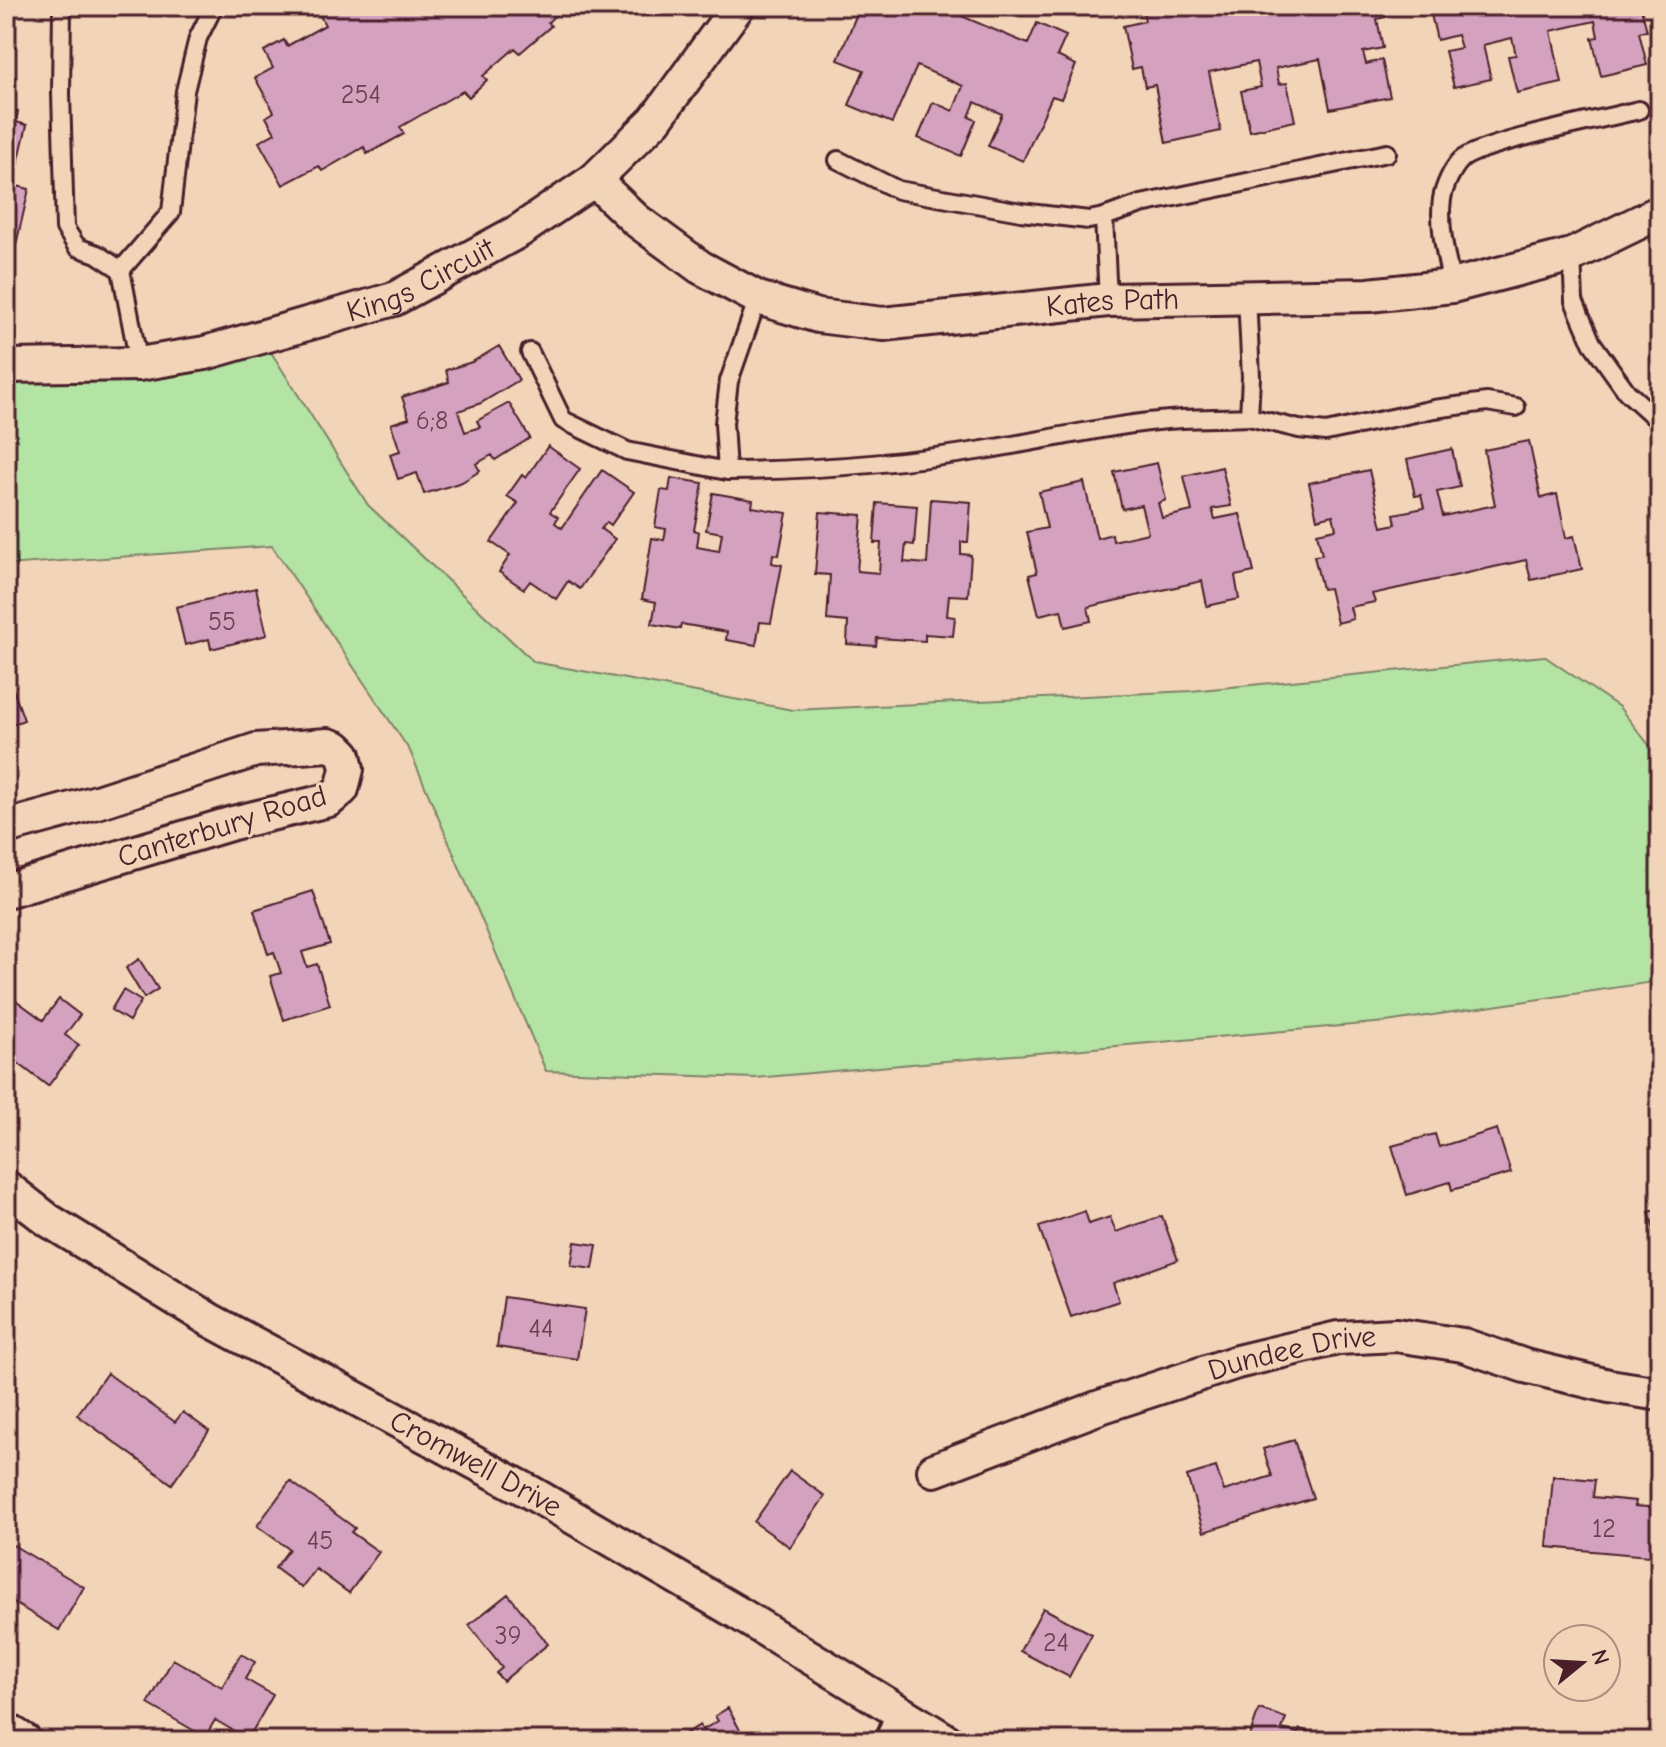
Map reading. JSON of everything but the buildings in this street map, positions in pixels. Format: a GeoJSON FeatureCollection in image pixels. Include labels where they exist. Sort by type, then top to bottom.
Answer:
{"type":"FeatureCollection","features":[{"type":"Feature","properties":{"kind":"street","name":"Kings Circuit"},"geometry":{"type":"LineString","coordinates":[[6,366],[139,364],[205,353],[394,299],[519,231],[594,180],[655,120],[738,6]]}},
{"type":"Feature","properties":{"kind":"street","name":"Kates Path"},"geometry":{"type":"LineString","coordinates":[[594,180],[636,220],[700,267],[758,298],[818,316],[883,324],[1108,300],[1369,295],[1452,286],[1572,255],[1660,212]]}},
{"type":"Feature","properties":{"kind":"street","name":"Canterbury Road"},"geometry":{"type":"LineString","coordinates":[[6,827],[97,802],[256,750],[328,745],[344,755],[347,769],[342,789],[329,800],[233,823],[6,891]]}},
{"type":"Feature","properties":{"kind":"street","name":"Cromwell Drive"},"geometry":{"type":"LineString","coordinates":[[6,1187],[48,1220],[210,1320],[530,1492],[738,1613],[897,1728],[947,1741]]}},
{"type":"Feature","properties":{"kind":"street","name":"Dundee Drive"},"geometry":{"type":"LineString","coordinates":[[934,1470],[1100,1407],[1210,1371],[1338,1338],[1396,1335],[1463,1345],[1525,1366],[1609,1386],[1660,1394]]}},
{"type":"Feature","properties":{"kind":"street"},"geometry":{"type":"LineString","coordinates":[[6,1729],[25,1741]]}},
{"type":"Feature","properties":{"kind":"lane"},"geometry":{"type":"LineString","coordinates":[[62,6],[65,228],[77,247],[97,254],[121,270],[139,364]]}},
{"type":"Feature","properties":{"kind":"lane"},"geometry":{"type":"LineString","coordinates":[[121,270],[171,212],[185,91],[198,38],[214,6]]}},
{"type":"Feature","properties":{"kind":"lane"},"geometry":{"type":"LineString","coordinates":[[1452,286],[1444,243],[1442,200],[1449,179],[1461,160],[1490,147],[1639,110]]}},
{"type":"Feature","properties":{"kind":"lane"},"geometry":{"type":"LineString","coordinates":[[838,160],[898,190],[1021,212],[1089,220],[1141,204],[1387,153]]}},
{"type":"Feature","properties":{"kind":"lane"},"geometry":{"type":"LineString","coordinates":[[1104,217],[1108,300]]}},
{"type":"Feature","properties":{"kind":"lane"},"geometry":{"type":"LineString","coordinates":[[1572,255],[1574,301],[1592,343],[1627,392],[1660,422]]}},
{"type":"Feature","properties":{"kind":"lane"},"geometry":{"type":"LineString","coordinates":[[1247,297],[1251,377],[1249,417]]}},
{"type":"Feature","properties":{"kind":"lane"},"geometry":{"type":"LineString","coordinates":[[727,471],[724,423],[729,381],[758,298]]}},
{"type":"Feature","properties":{"kind":"lane"},"geometry":{"type":"LineString","coordinates":[[530,352],[563,420],[627,451],[727,471],[821,468],[983,450],[1034,439],[1182,419],[1249,417],[1326,432],[1434,409],[1487,402],[1516,407]]}},
{"type":"Feature","properties":{"kind":"green space"},"geometry":{"type":"Polygon","coordinates":[[[262,338],[368,505],[534,662],[793,710],[1191,691],[1544,656],[1619,707],[1660,759],[1660,981],[1386,1022],[755,1078],[546,1071],[410,751],[272,546],[6,565],[6,358],[114,357],[262,338]]]}}]}
